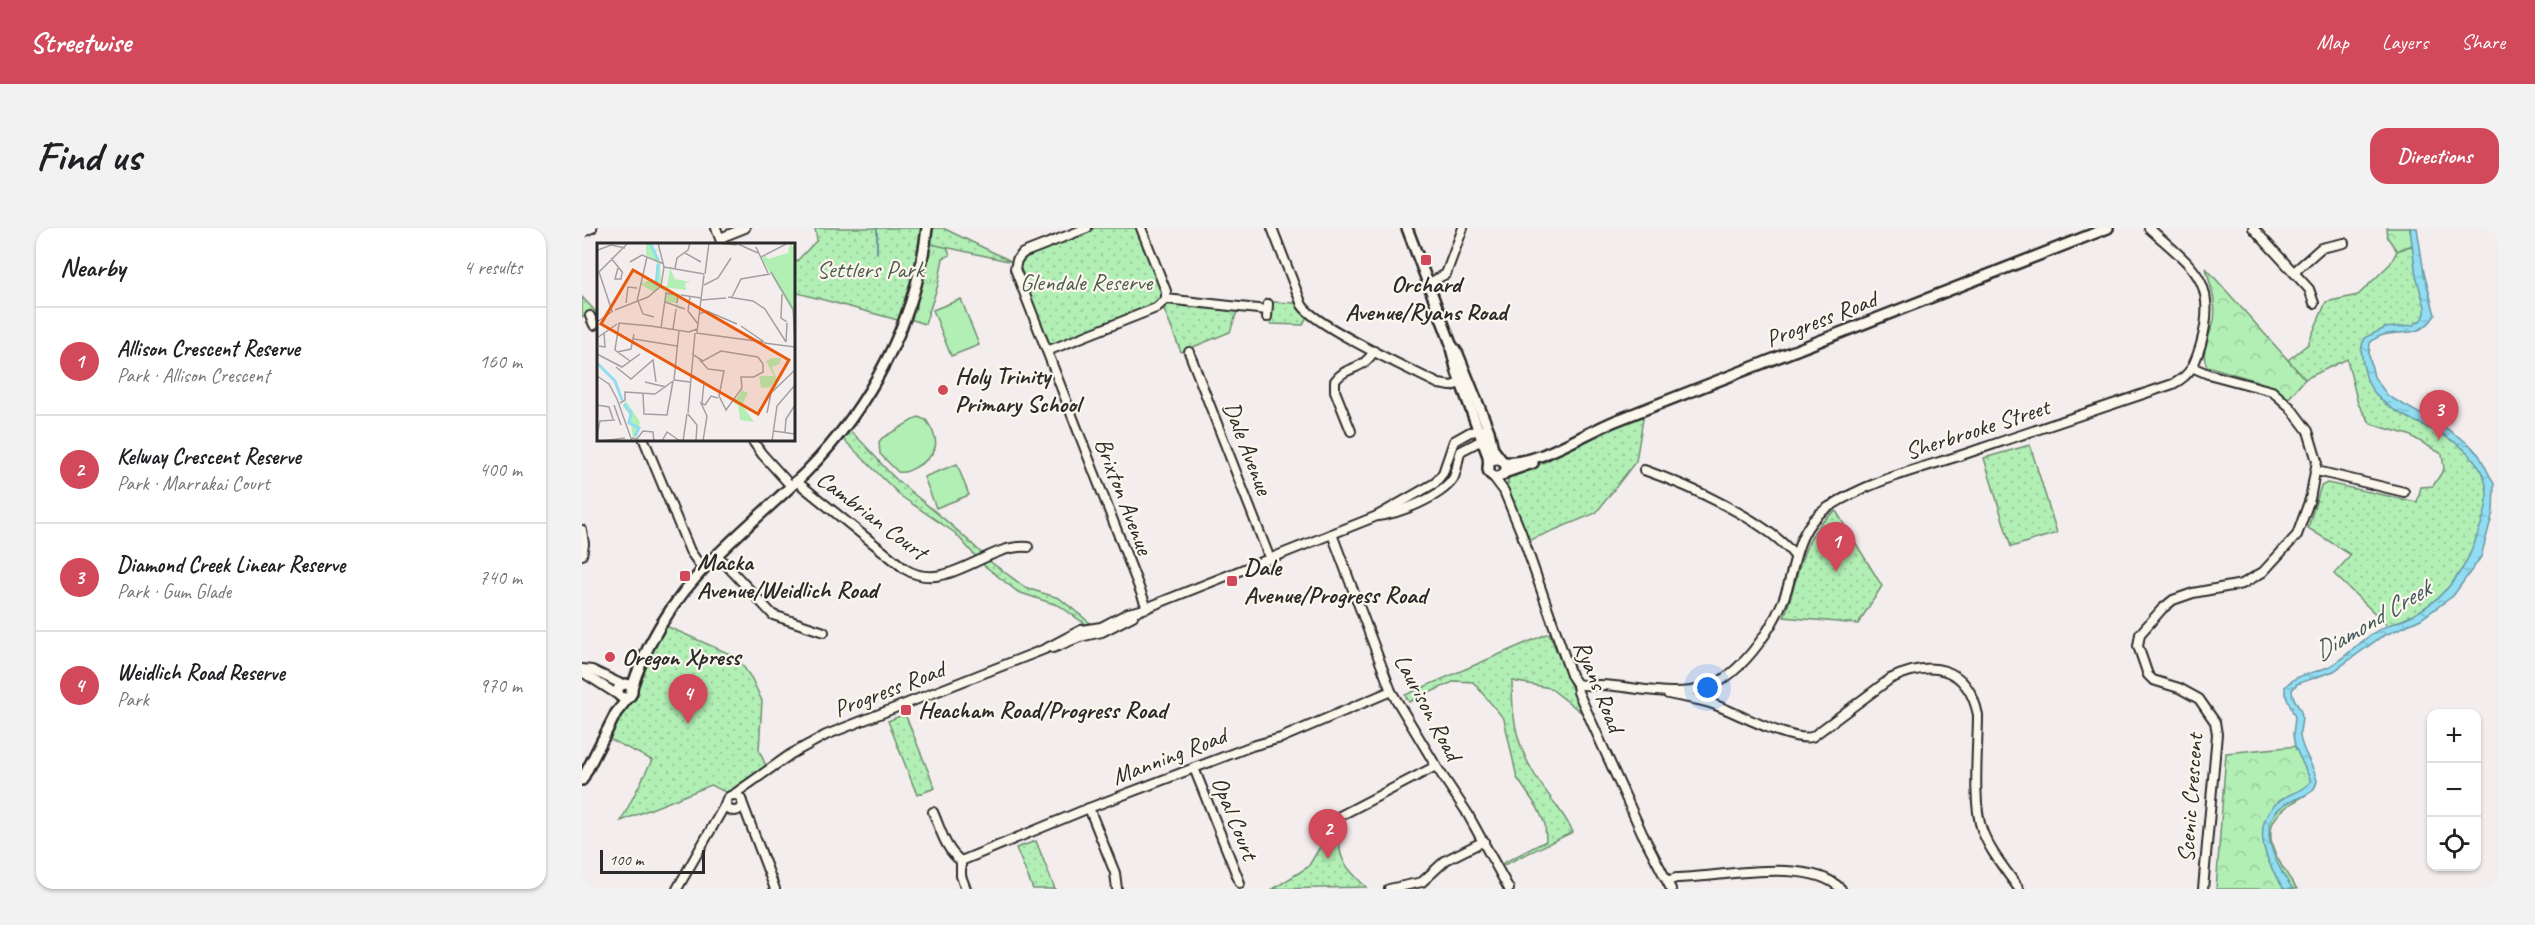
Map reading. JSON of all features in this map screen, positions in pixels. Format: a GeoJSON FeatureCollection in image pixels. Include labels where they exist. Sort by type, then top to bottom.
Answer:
{"type":"FeatureCollection","features":[{"type":"Feature","properties":{"kind":"street"},"geometry":{"type":"LineString","coordinates":[[582,232],[592,228]]}},
{"type":"Feature","properties":{"kind":"street"},"geometry":{"type":"LineString","coordinates":[[716,228],[721,241],[745,228]]}},
{"type":"Feature","properties":{"kind":"street"},"geometry":{"type":"LineString","coordinates":[[582,780],[670,608],[702,568],[793,484],[841,432],[881,371],[909,308],[922,262],[927,228]]}},
{"type":"Feature","properties":{"kind":"street","name":"Brixton Avenue"},"geometry":{"type":"LineString","coordinates":[[1087,228],[1023,254],[1015,263],[1144,609]]}},
{"type":"Feature","properties":{"kind":"street"},"geometry":{"type":"LineString","coordinates":[[1047,351],[1156,308],[1166,299],[1166,291],[1141,228]]}},
{"type":"Feature","properties":{"kind":"street"},"geometry":{"type":"LineString","coordinates":[[1272,228],[1305,310],[1374,351],[1439,384],[1451,386],[1465,382]]}},
{"type":"Feature","properties":{"kind":"street","name":"Ryans Road"},"geometry":{"type":"LineString","coordinates":[[1407,228],[1465,382],[1488,456],[1490,471],[1504,492],[1551,612],[1571,675],[1637,822],[1671,886]]}},
{"type":"Feature","properties":{"kind":"street"},"geometry":{"type":"LineString","coordinates":[[1429,284],[1446,274],[1462,228]]}},
{"type":"Feature","properties":{"kind":"street","name":"Progress Road"},"geometry":{"type":"LineString","coordinates":[[1502,461],[1517,462],[1550,451],[1615,421],[2108,228]]}},
{"type":"Feature","properties":{"kind":"street"},"geometry":{"type":"LineString","coordinates":[[2149,228],[2194,269],[2206,294],[2208,316],[2194,368]]}},
{"type":"Feature","properties":{"kind":"street"},"geometry":{"type":"LineString","coordinates":[[2253,228],[2311,292],[2314,303]]}},
{"type":"Feature","properties":{"kind":"street"},"geometry":{"type":"LineString","coordinates":[[2294,272],[2321,249],[2344,243]]}},
{"type":"Feature","properties":{"kind":"street"},"geometry":{"type":"LineString","coordinates":[[1166,299],[1267,310]]}},
{"type":"Feature","properties":{"kind":"street"},"geometry":{"type":"LineString","coordinates":[[1351,431],[1335,391],[1335,381],[1344,372],[1367,362],[1374,351]]}},
{"type":"Feature","properties":{"kind":"street","name":"Dale Avenue"},"geometry":{"type":"LineString","coordinates":[[1189,352],[1270,559]]}},
{"type":"Feature","properties":{"kind":"street","name":"Scenic Crescent"},"geometry":{"type":"LineString","coordinates":[[2194,368],[2208,374],[2262,387],[2281,398],[2308,431],[2317,460],[2317,471],[2310,499],[2297,535],[2263,572],[2242,584],[2193,593],[2174,600],[2162,609],[2140,634],[2138,646],[2152,680],[2190,693],[2209,711],[2215,722],[2217,734],[2203,889]]}},
{"type":"Feature","properties":{"kind":"street","name":"Sherbrooke Street"},"geometry":{"type":"LineString","coordinates":[[1661,692],[1705,688],[1724,677],[1763,638],[1778,614],[1788,585],[1794,555],[1804,533],[1820,513],[1868,485],[2173,384],[2194,368]]}},
{"type":"Feature","properties":{"kind":"street","name":"Ryans Road"},"geometry":{"type":"LineString","coordinates":[[1465,382],[1489,431],[1493,449],[1502,461]]}},
{"type":"Feature","properties":{"kind":"street"},"geometry":{"type":"LineString","coordinates":[[1478,429],[1489,431]]}},
{"type":"Feature","properties":{"kind":"street","name":"Progress Road"},"geometry":{"type":"LineString","coordinates":[[1377,516],[1435,483],[1443,472],[1454,441],[1478,429]]}},
{"type":"Feature","properties":{"kind":"street","name":"Progress Road"},"geometry":{"type":"LineString","coordinates":[[733,795],[791,754],[826,735],[1045,649],[1081,630],[1104,626],[1128,613],[1144,609],[1377,516],[1401,509],[1444,489],[1457,471],[1461,451],[1482,440],[1489,431]]}},
{"type":"Feature","properties":{"kind":"street"},"geometry":{"type":"LineString","coordinates":[[644,441],[690,551],[702,568]]}},
{"type":"Feature","properties":{"kind":"street","name":"Cambrian Court"},"geometry":{"type":"LineString","coordinates":[[753,441],[762,454],[793,484],[915,575],[939,576],[1012,548],[1028,547]]}},
{"type":"Feature","properties":{"kind":"street","name":"Progress Road"},"geometry":{"type":"LineString","coordinates":[[1504,474],[1528,465],[1550,451]]}},
{"type":"Feature","properties":{"kind":"street"},"geometry":{"type":"LineString","coordinates":[[1493,461],[1502,461],[1506,468],[1504,474],[1499,477],[1490,471],[1493,461]]}},
{"type":"Feature","properties":{"kind":"street"},"geometry":{"type":"LineString","coordinates":[[1644,470],[1699,493],[1764,528],[1784,543],[1794,555]]}},
{"type":"Feature","properties":{"kind":"street"},"geometry":{"type":"LineString","coordinates":[[2317,471],[2404,492]]}},
{"type":"Feature","properties":{"kind":"street","name":"Ryans Road"},"geometry":{"type":"LineString","coordinates":[[1504,474],[1504,492]]}},
{"type":"Feature","properties":{"kind":"street"},"geometry":{"type":"LineString","coordinates":[[582,555],[584,529]]}},
{"type":"Feature","properties":{"kind":"street","name":"Laurison Road"},"geometry":{"type":"LineString","coordinates":[[1332,534],[1391,691],[1484,842],[1509,889]]}},
{"type":"Feature","properties":{"kind":"street"},"geometry":{"type":"LineString","coordinates":[[716,554],[769,612],[785,620],[824,632]]}},
{"type":"Feature","properties":{"kind":"street"},"geometry":{"type":"LineString","coordinates":[[623,685],[638,668]]}},
{"type":"Feature","properties":{"kind":"street"},"geometry":{"type":"LineString","coordinates":[[1577,684],[1661,692],[1708,703],[1788,734],[1805,738],[1812,737],[1890,679],[1901,674],[1925,668],[1954,674],[1969,690],[1978,715],[1977,806],[1981,829],[1990,847],[2019,889]]}},
{"type":"Feature","properties":{"kind":"street"},"geometry":{"type":"LineString","coordinates":[[582,670],[592,670],[629,686],[624,695]]}},
{"type":"Feature","properties":{"kind":"street"},"geometry":{"type":"LineString","coordinates":[[582,670],[624,695]]}},
{"type":"Feature","properties":{"kind":"street","name":"Manning Road"},"geometry":{"type":"LineString","coordinates":[[961,861],[1089,808],[1252,746],[1281,738],[1391,691]]}},
{"type":"Feature","properties":{"kind":"street"},"geometry":{"type":"LineString","coordinates":[[1332,820],[1436,766]]}},
{"type":"Feature","properties":{"kind":"street","name":"Opal Court"},"geometry":{"type":"LineString","coordinates":[[1194,768],[1240,883]]}},
{"type":"Feature","properties":{"kind":"street","name":"Progress Road"},"geometry":{"type":"LineString","coordinates":[[742,801],[757,780]]}},
{"type":"Feature","properties":{"kind":"street"},"geometry":{"type":"LineString","coordinates":[[677,889],[694,857],[714,828],[726,803],[733,795],[742,801],[775,889]]}},
{"type":"Feature","properties":{"kind":"street"},"geometry":{"type":"LineString","coordinates":[[714,828],[741,806],[742,801]]}},
{"type":"Feature","properties":{"kind":"street"},"geometry":{"type":"LineString","coordinates":[[726,803],[730,809],[735,810],[748,822]]}},
{"type":"Feature","properties":{"kind":"street"},"geometry":{"type":"LineString","coordinates":[[1089,808],[1115,873],[1117,889]]}},
{"type":"Feature","properties":{"kind":"street"},"geometry":{"type":"LineString","coordinates":[[933,812],[947,847],[961,861],[961,876],[966,889]]}},
{"type":"Feature","properties":{"kind":"street"},"geometry":{"type":"LineString","coordinates":[[1389,889],[1422,882],[1446,860],[1484,842]]}},
{"type":"Feature","properties":{"kind":"street"},"geometry":{"type":"LineString","coordinates":[[1671,886],[1688,879],[1763,870],[1828,880],[1841,889]]}},
{"type":"Feature","properties":{"kind":"green space","name":"Settlers Park"},"geometry":{"type":"Polygon","coordinates":[[[815,228],[921,228],[914,270],[898,320],[795,292],[795,263],[817,240],[815,228]]]}},
{"type":"Feature","properties":{"kind":"green space"},"geometry":{"type":"Polygon","coordinates":[[[933,228],[943,228],[1013,262],[931,244],[933,228]]]}},
{"type":"Feature","properties":{"kind":"green space","name":"Glendale Reserve"},"geometry":{"type":"Polygon","coordinates":[[[1094,228],[1138,228],[1164,294],[1159,303],[1050,345],[1018,272],[1019,262],[1026,255],[1094,228]]]}},
{"type":"Feature","properties":{"kind":"green space"},"geometry":{"type":"Polygon","coordinates":[[[2386,228],[2410,228],[2413,245],[2397,251],[2387,237],[2386,228]]]}},
{"type":"Feature","properties":{"kind":"green space"},"geometry":{"type":"Polygon","coordinates":[[[931,244],[947,247],[950,255],[943,258],[938,285],[925,324],[910,319],[922,285],[931,244]]]}},
{"type":"Feature","properties":{"kind":"green space"},"geometry":{"type":"Polygon","coordinates":[[[2413,245],[2424,287],[2428,323],[2386,332],[2367,341],[2365,353],[2375,389],[2445,431],[2479,462],[2491,494],[2481,545],[2450,594],[2390,628],[2334,574],[2351,555],[2308,528],[2321,486],[2327,483],[2417,502],[2421,487],[2433,486],[2444,469],[2442,454],[2409,435],[2371,424],[2358,404],[2347,359],[2305,379],[2288,360],[2308,344],[2326,302],[2358,295],[2390,264],[2397,251],[2413,245]]]}},
{"type":"Feature","properties":{"kind":"green space"},"geometry":{"type":"Polygon","coordinates":[[[2206,268],[2305,379],[2289,398],[2257,381],[2207,366],[2204,355],[2213,325],[2215,307],[2206,268]]]}},
{"type":"Feature","properties":{"kind":"green space"},"geometry":{"type":"Polygon","coordinates":[[[582,297],[597,315],[592,313],[582,317],[582,297]]]}},
{"type":"Feature","properties":{"kind":"green space"},"geometry":{"type":"Polygon","coordinates":[[[961,299],[979,345],[951,356],[933,310],[961,299]]]}},
{"type":"Feature","properties":{"kind":"green space"},"geometry":{"type":"Polygon","coordinates":[[[1271,302],[1298,303],[1307,316],[1303,325],[1270,324],[1271,302]]]}},
{"type":"Feature","properties":{"kind":"green space"},"geometry":{"type":"Polygon","coordinates":[[[1171,303],[1238,309],[1230,332],[1181,352],[1163,307],[1171,303]]]}},
{"type":"Feature","properties":{"kind":"green space"},"geometry":{"type":"Polygon","coordinates":[[[1644,413],[1636,461],[1596,513],[1528,541],[1510,501],[1507,485],[1509,477],[1547,461],[1587,436],[1644,413]]]}},
{"type":"Feature","properties":{"kind":"green space"},"geometry":{"type":"Polygon","coordinates":[[[918,417],[926,420],[934,434],[933,452],[916,467],[898,472],[880,454],[879,442],[918,417]]]}},
{"type":"Feature","properties":{"kind":"green space"},"geometry":{"type":"Polygon","coordinates":[[[849,430],[897,480],[953,526],[984,556],[978,559],[955,533],[902,497],[843,439],[849,430]]]}},
{"type":"Feature","properties":{"kind":"green space"},"geometry":{"type":"Polygon","coordinates":[[[2030,445],[2057,533],[2011,547],[1984,458],[2030,445]]]}},
{"type":"Feature","properties":{"kind":"green space"},"geometry":{"type":"Polygon","coordinates":[[[957,464],[969,495],[936,508],[924,477],[957,464]]]}},
{"type":"Feature","properties":{"kind":"green space"},"geometry":{"type":"Polygon","coordinates":[[[1836,511],[1882,586],[1858,624],[1784,617],[1808,544],[1824,520],[1836,511]]]}},
{"type":"Feature","properties":{"kind":"green space"},"geometry":{"type":"Polygon","coordinates":[[[988,560],[1026,588],[1059,598],[1094,626],[1088,626],[1060,606],[1018,592],[981,563],[988,560]]]}},
{"type":"Feature","properties":{"kind":"green space"},"geometry":{"type":"Polygon","coordinates":[[[666,626],[737,657],[752,679],[762,701],[759,750],[766,766],[729,794],[711,785],[621,821],[652,760],[609,739],[624,706],[634,695],[636,682],[666,626]]]}},
{"type":"Feature","properties":{"kind":"green space"},"geometry":{"type":"Polygon","coordinates":[[[1549,633],[1582,713],[1550,688],[1512,681],[1514,716],[1518,738],[1526,759],[1573,832],[1504,865],[1503,863],[1546,841],[1545,824],[1537,807],[1517,778],[1504,719],[1473,682],[1455,681],[1409,702],[1405,695],[1549,633]]]}},
{"type":"Feature","properties":{"kind":"green space"},"geometry":{"type":"Polygon","coordinates":[[[905,714],[935,788],[917,795],[888,721],[905,714]]]}},
{"type":"Feature","properties":{"kind":"green space"},"geometry":{"type":"Polygon","coordinates":[[[2298,746],[2312,768],[2312,791],[2280,812],[2272,825],[2271,834],[2275,854],[2297,889],[2216,889],[2226,753],[2298,746]]]}},
{"type":"Feature","properties":{"kind":"green space"},"geometry":{"type":"Polygon","coordinates":[[[1326,837],[1340,837],[1341,853],[1346,865],[1366,887],[1273,889],[1308,867],[1326,837]]]}},
{"type":"Feature","properties":{"kind":"green space"},"geometry":{"type":"Polygon","coordinates":[[[1036,841],[1055,889],[1033,889],[1016,848],[1036,841]]]}},
{"type":"Feature","properties":{"kind":"water"},"geometry":{"type":"Polygon","coordinates":[[[2410,228],[2417,228],[2424,273],[2435,315],[2428,324],[2420,329],[2412,332],[2386,334],[2370,343],[2369,355],[2374,377],[2388,396],[2447,429],[2469,444],[2479,455],[2494,484],[2493,512],[2481,557],[2453,596],[2421,619],[2381,637],[2334,671],[2297,684],[2292,690],[2302,715],[2301,742],[2317,781],[2310,793],[2289,802],[2278,810],[2271,820],[2270,844],[2280,868],[2293,889],[2284,889],[2266,854],[2263,842],[2265,819],[2282,799],[2304,788],[2310,782],[2295,747],[2293,735],[2295,717],[2285,694],[2285,687],[2300,676],[2330,666],[2377,631],[2413,615],[2440,596],[2464,566],[2475,543],[2486,506],[2485,481],[2477,463],[2465,450],[2450,439],[2386,405],[2368,382],[2362,359],[2363,343],[2366,337],[2385,328],[2413,325],[2425,314],[2416,276],[2410,228]]]}},
{"type":"Feature","properties":{"kind":"waterway"},"geometry":{"type":"LineString","coordinates":[[877,228],[877,253]]}},
{"type":"Feature","properties":{"kind":"place","name":"Orchard Avenue/Ryans Road"},"geometry":{"type":"Point","coordinates":[1426,260]}},
{"type":"Feature","properties":{"kind":"place","name":"Holy Trinity Primary School"},"geometry":{"type":"Point","coordinates":[943,390]}},
{"type":"Feature","properties":{"kind":"place","name":"Diamond Creek Linear Reserve"},"geometry":{"type":"Point","coordinates":[2439,440]}},
{"type":"Feature","properties":{"kind":"place","name":"Allison Crescent Reserve"},"geometry":{"type":"Point","coordinates":[1836,572]}},
{"type":"Feature","properties":{"kind":"place","name":"Macka Avenue/Weidlich Road"},"geometry":{"type":"Point","coordinates":[685,576]}},
{"type":"Feature","properties":{"kind":"place","name":"Dale Avenue/Progress Road"},"geometry":{"type":"Point","coordinates":[1232,581]}},
{"type":"Feature","properties":{"kind":"place","name":"Oregon Xpress"},"geometry":{"type":"Point","coordinates":[610,657]}},
{"type":"Feature","properties":{"kind":"place","name":"Heacham Road/Progress Road"},"geometry":{"type":"Point","coordinates":[906,710]}},
{"type":"Feature","properties":{"kind":"place","name":"Weidlich Road Reserve"},"geometry":{"type":"Point","coordinates":[688,724]}},
{"type":"Feature","properties":{"kind":"place","name":"Kelway Crescent Reserve"},"geometry":{"type":"Point","coordinates":[1328,859]}},
{"type":"Feature","properties":{"kind":"water label","name":"Diamond Creek"},"geometry":{"type":"Point","coordinates":[2372,620]}}]}
